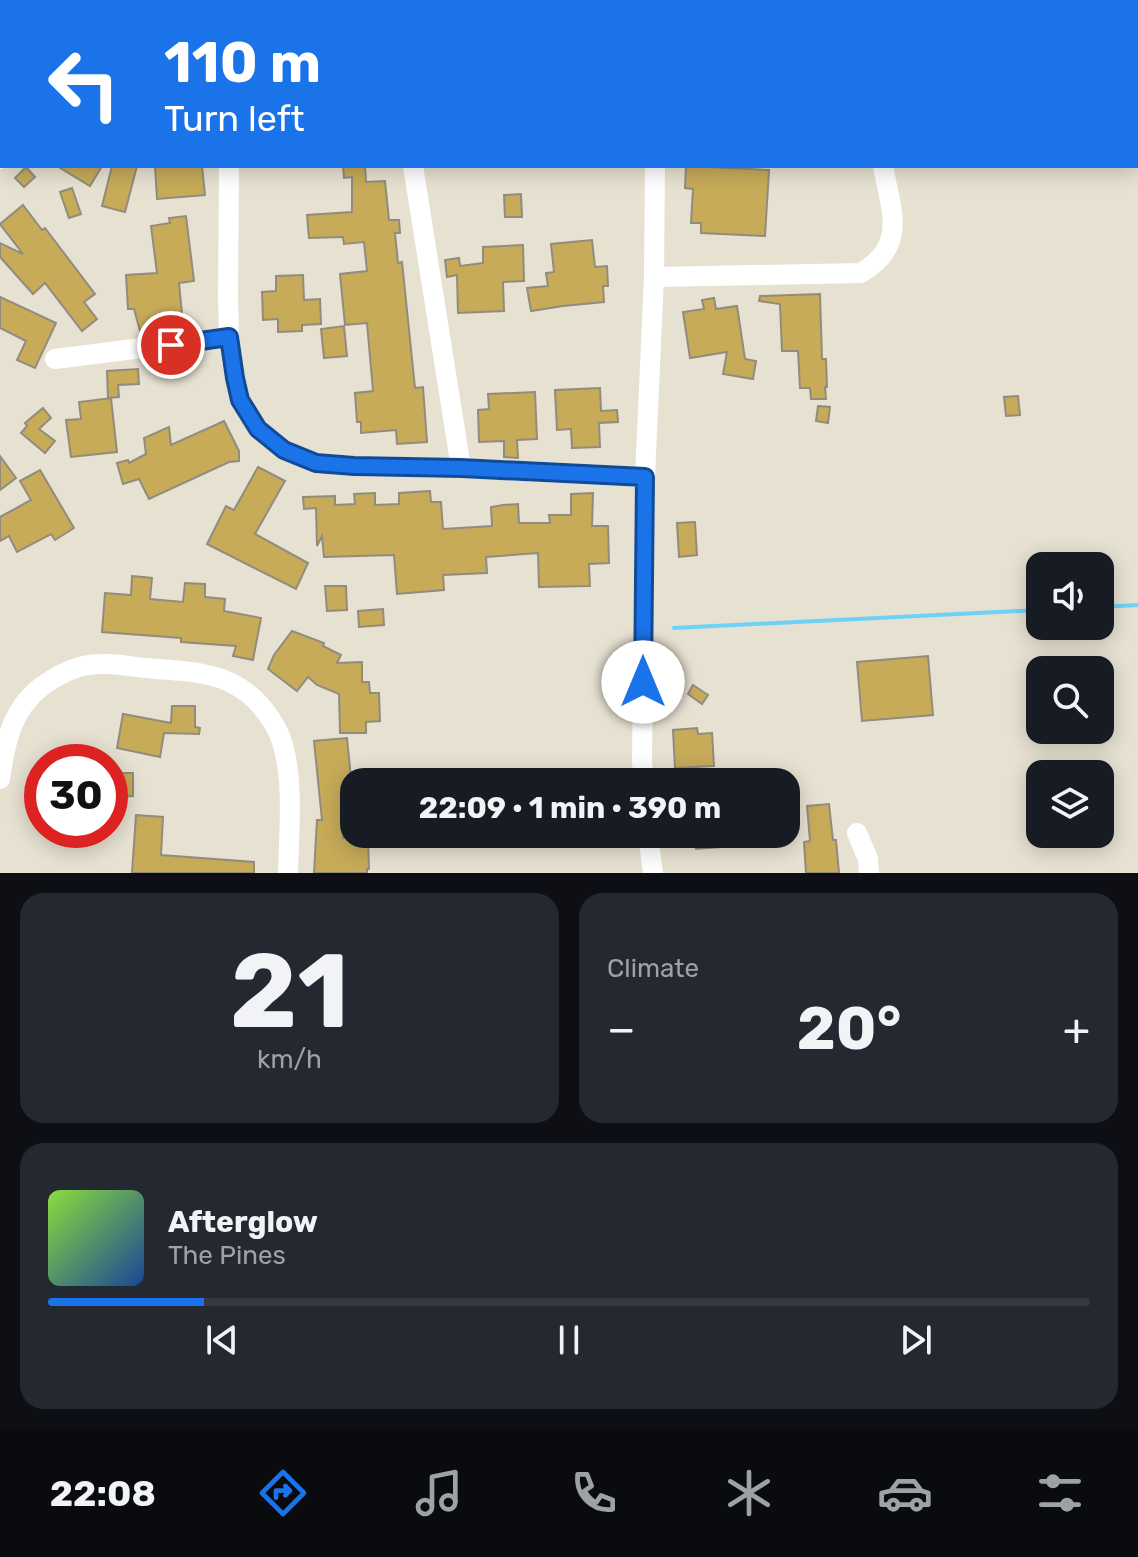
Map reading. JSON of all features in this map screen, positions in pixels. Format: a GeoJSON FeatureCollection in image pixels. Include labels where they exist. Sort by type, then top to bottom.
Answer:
{"type":"FeatureCollection","features":[{"type":"Feature","properties":{"kind":"street"},"geometry":{"type":"LineString","coordinates":[[229,168],[229,337],[235,378],[240,400],[258,429],[284,450],[316,463],[354,466],[645,477]]}},
{"type":"Feature","properties":{"kind":"street"},"geometry":{"type":"LineString","coordinates":[[413,168],[461,468]]}},
{"type":"Feature","properties":{"kind":"street"},"geometry":{"type":"LineString","coordinates":[[643,768],[645,477],[654,277],[655,168]]}},
{"type":"Feature","properties":{"kind":"street"},"geometry":{"type":"LineString","coordinates":[[654,277],[861,273],[882,256],[892,239],[893,227],[883,168]]}},
{"type":"Feature","properties":{"kind":"street"},"geometry":{"type":"LineString","coordinates":[[55,359],[229,337]]}},
{"type":"Feature","properties":{"kind":"street"},"geometry":{"type":"LineString","coordinates":[[0,779],[5,743],[19,711],[39,688],[78,667],[104,663],[207,675],[232,683],[249,693],[265,710],[287,755],[288,873]]}},
{"type":"Feature","properties":{"kind":"street"},"geometry":{"type":"LineString","coordinates":[[857,833],[868,859],[869,873]]}},
{"type":"Feature","properties":{"kind":"street"},"geometry":{"type":"LineString","coordinates":[[650,848],[653,873]]}},
{"type":"Feature","properties":{"kind":"building"},"geometry":{"type":"Polygon","coordinates":[[[25,168],[35,177],[24,187],[15,178],[25,168]]]}},
{"type":"Feature","properties":{"kind":"building"},"geometry":{"type":"Polygon","coordinates":[[[60,168],[101,168],[90,186],[60,168]]]}},
{"type":"Feature","properties":{"kind":"building"},"geometry":{"type":"Polygon","coordinates":[[[112,168],[136,168],[125,212],[102,206],[112,168]]]}},
{"type":"Feature","properties":{"kind":"building"},"geometry":{"type":"Polygon","coordinates":[[[155,168],[202,168],[205,195],[157,199],[155,168]]]}},
{"type":"Feature","properties":{"kind":"building"},"geometry":{"type":"Polygon","coordinates":[[[343,168],[365,168],[366,182],[385,181],[389,220],[399,220],[400,233],[395,233],[398,263],[402,262],[415,388],[423,387],[427,442],[397,444],[396,430],[361,433],[361,422],[357,422],[355,393],[373,391],[367,323],[345,325],[340,274],[367,271],[364,242],[344,244],[343,237],[309,238],[307,215],[352,212],[352,177],[344,178],[343,168]]]}},
{"type":"Feature","properties":{"kind":"building"},"geometry":{"type":"Polygon","coordinates":[[[686,168],[769,170],[765,236],[701,233],[701,223],[691,223],[693,189],[685,188],[686,168]]]}},
{"type":"Feature","properties":{"kind":"building"},"geometry":{"type":"Polygon","coordinates":[[[72,188],[81,214],[69,218],[60,192],[72,188]]]}},
{"type":"Feature","properties":{"kind":"building"},"geometry":{"type":"Polygon","coordinates":[[[521,194],[522,217],[505,217],[504,195],[521,194]]]}},
{"type":"Feature","properties":{"kind":"building"},"geometry":{"type":"Polygon","coordinates":[[[23,205],[42,230],[45,228],[95,294],[84,302],[97,319],[82,331],[45,283],[33,294],[0,257],[0,243],[23,254],[0,224],[23,205]]]}},
{"type":"Feature","properties":{"kind":"building"},"geometry":{"type":"Polygon","coordinates":[[[186,216],[194,281],[179,283],[183,324],[140,331],[134,309],[128,309],[126,275],[157,273],[151,226],[170,223],[169,218],[186,216]]]}},
{"type":"Feature","properties":{"kind":"building"},"geometry":{"type":"Polygon","coordinates":[[[592,240],[595,267],[607,266],[608,286],[603,286],[604,302],[531,311],[527,288],[548,286],[546,273],[554,272],[551,244],[592,240]]]}},
{"type":"Feature","properties":{"kind":"building"},"geometry":{"type":"Polygon","coordinates":[[[523,245],[524,281],[503,282],[504,311],[458,313],[457,275],[447,277],[445,260],[459,258],[460,266],[483,263],[483,247],[523,245]]]}},
{"type":"Feature","properties":{"kind":"building"},"geometry":{"type":"Polygon","coordinates":[[[303,275],[304,300],[320,299],[321,324],[302,325],[302,331],[278,332],[278,319],[263,320],[262,292],[276,291],[276,276],[303,275]]]}},
{"type":"Feature","properties":{"kind":"building"},"geometry":{"type":"Polygon","coordinates":[[[820,294],[826,399],[811,399],[810,388],[800,388],[798,351],[782,351],[780,304],[759,301],[760,296],[820,294]]]}},
{"type":"Feature","properties":{"kind":"building"},"geometry":{"type":"Polygon","coordinates":[[[0,297],[56,323],[35,368],[17,360],[26,341],[0,328],[0,297]]]}},
{"type":"Feature","properties":{"kind":"building"},"geometry":{"type":"Polygon","coordinates":[[[714,298],[716,309],[737,306],[745,359],[756,361],[753,379],[723,374],[727,352],[690,358],[683,312],[704,309],[702,300],[714,298]]]}},
{"type":"Feature","properties":{"kind":"building"},"geometry":{"type":"Polygon","coordinates":[[[344,326],[347,356],[324,358],[321,329],[344,326]]]}},
{"type":"Feature","properties":{"kind":"building"},"geometry":{"type":"Polygon","coordinates":[[[138,369],[139,384],[118,385],[119,397],[108,398],[107,371],[138,369]]]}},
{"type":"Feature","properties":{"kind":"building"},"geometry":{"type":"Polygon","coordinates":[[[600,388],[601,411],[617,410],[618,422],[599,423],[600,447],[572,448],[571,429],[557,430],[555,390],[600,388]]]}},
{"type":"Feature","properties":{"kind":"building"},"geometry":{"type":"Polygon","coordinates":[[[535,392],[537,439],[517,440],[518,458],[504,457],[504,441],[479,442],[478,410],[489,409],[488,394],[535,392]]]}},
{"type":"Feature","properties":{"kind":"building"},"geometry":{"type":"Polygon","coordinates":[[[1018,396],[1020,415],[1006,416],[1004,397],[1018,396]]]}},
{"type":"Feature","properties":{"kind":"building"},"geometry":{"type":"Polygon","coordinates":[[[111,398],[117,452],[71,457],[66,420],[81,419],[79,402],[111,398]]]}},
{"type":"Feature","properties":{"kind":"building"},"geometry":{"type":"Polygon","coordinates":[[[818,406],[830,407],[828,423],[816,421],[818,406]]]}},
{"type":"Feature","properties":{"kind":"building"},"geometry":{"type":"Polygon","coordinates":[[[43,408],[51,418],[39,429],[55,441],[45,453],[21,433],[27,426],[25,423],[43,408]]]}},
{"type":"Feature","properties":{"kind":"building"},"geometry":{"type":"Polygon","coordinates":[[[224,421],[239,451],[239,461],[229,462],[149,499],[139,479],[123,484],[117,463],[128,460],[129,463],[146,454],[144,438],[169,427],[171,445],[224,421]]]}},
{"type":"Feature","properties":{"kind":"building"},"geometry":{"type":"Polygon","coordinates":[[[0,456],[16,478],[0,490],[0,456]]]}},
{"type":"Feature","properties":{"kind":"building"},"geometry":{"type":"Polygon","coordinates":[[[258,467],[285,481],[255,534],[308,563],[296,589],[207,544],[226,506],[234,510],[258,467]]]}},
{"type":"Feature","properties":{"kind":"building"},"geometry":{"type":"Polygon","coordinates":[[[40,470],[74,528],[55,540],[51,534],[17,552],[9,536],[0,541],[0,517],[31,500],[20,481],[40,470]]]}},
{"type":"Feature","properties":{"kind":"building"},"geometry":{"type":"Polygon","coordinates":[[[430,491],[431,502],[441,502],[443,529],[492,526],[491,507],[518,504],[519,523],[550,523],[549,515],[571,515],[571,494],[593,493],[592,526],[608,526],[609,563],[589,564],[590,586],[539,587],[538,553],[486,557],[487,573],[443,575],[444,590],[397,594],[394,555],[324,557],[322,536],[317,546],[316,508],[304,509],[303,497],[335,496],[335,505],[355,504],[354,494],[375,493],[375,505],[399,504],[399,493],[430,491]]]}},
{"type":"Feature","properties":{"kind":"building"},"geometry":{"type":"Polygon","coordinates":[[[695,522],[697,555],[679,557],[677,523],[695,522]]]}},
{"type":"Feature","properties":{"kind":"building"},"geometry":{"type":"Polygon","coordinates":[[[132,576],[152,578],[150,599],[183,602],[185,583],[205,584],[205,597],[225,599],[224,611],[261,618],[253,660],[233,656],[236,646],[102,632],[105,593],[131,595],[132,576]]]}},
{"type":"Feature","properties":{"kind":"building"},"geometry":{"type":"Polygon","coordinates":[[[325,586],[346,586],[347,610],[327,611],[325,586]]]}},
{"type":"Feature","properties":{"kind":"building"},"geometry":{"type":"Polygon","coordinates":[[[383,609],[384,625],[359,627],[358,611],[383,609]]]}},
{"type":"Feature","properties":{"kind":"building"},"geometry":{"type":"Polygon","coordinates":[[[292,631],[324,643],[323,646],[341,655],[337,663],[362,662],[362,682],[369,682],[370,693],[379,693],[380,721],[366,722],[366,733],[340,733],[339,694],[317,685],[308,677],[297,691],[268,669],[274,655],[292,631]]]}},
{"type":"Feature","properties":{"kind":"building"},"geometry":{"type":"Polygon","coordinates":[[[928,656],[933,715],[862,721],[857,662],[928,656]]]}},
{"type":"Feature","properties":{"kind":"building"},"geometry":{"type":"Polygon","coordinates":[[[693,685],[708,695],[702,704],[688,694],[693,685]]]}},
{"type":"Feature","properties":{"kind":"building"},"geometry":{"type":"Polygon","coordinates":[[[172,706],[195,706],[195,727],[200,728],[199,734],[164,733],[160,757],[128,750],[128,744],[118,744],[123,714],[171,723],[172,706]]]}},
{"type":"Feature","properties":{"kind":"building"},"geometry":{"type":"Polygon","coordinates":[[[697,728],[698,734],[712,733],[714,766],[675,768],[673,730],[697,728]]]}},
{"type":"Feature","properties":{"kind":"building"},"geometry":{"type":"Polygon","coordinates":[[[347,738],[350,768],[340,768],[340,848],[368,848],[367,873],[314,873],[317,820],[322,820],[314,741],[347,738]]]}},
{"type":"Feature","properties":{"kind":"building"},"geometry":{"type":"Polygon","coordinates":[[[128,773],[133,773],[133,796],[128,796],[128,773]]]}},
{"type":"Feature","properties":{"kind":"building"},"geometry":{"type":"Polygon","coordinates":[[[829,804],[839,873],[806,873],[804,842],[810,841],[807,806],[829,804]]]}},
{"type":"Feature","properties":{"kind":"building"},"geometry":{"type":"Polygon","coordinates":[[[136,815],[163,817],[161,855],[254,862],[254,873],[132,873],[136,815]]]}},
{"type":"Feature","properties":{"kind":"waterway"},"geometry":{"type":"LineString","coordinates":[[1114,606],[1138,605]]}},
{"type":"Feature","properties":{"kind":"waterway"},"geometry":{"type":"LineString","coordinates":[[674,628],[1026,611]]}},
{"type":"Feature","properties":{"kind":"route"},"geometry":{"type":"LineString","coordinates":[[171,345],[229,337],[240,400],[258,429],[284,450],[316,463],[645,477],[643,682]]}}]}
